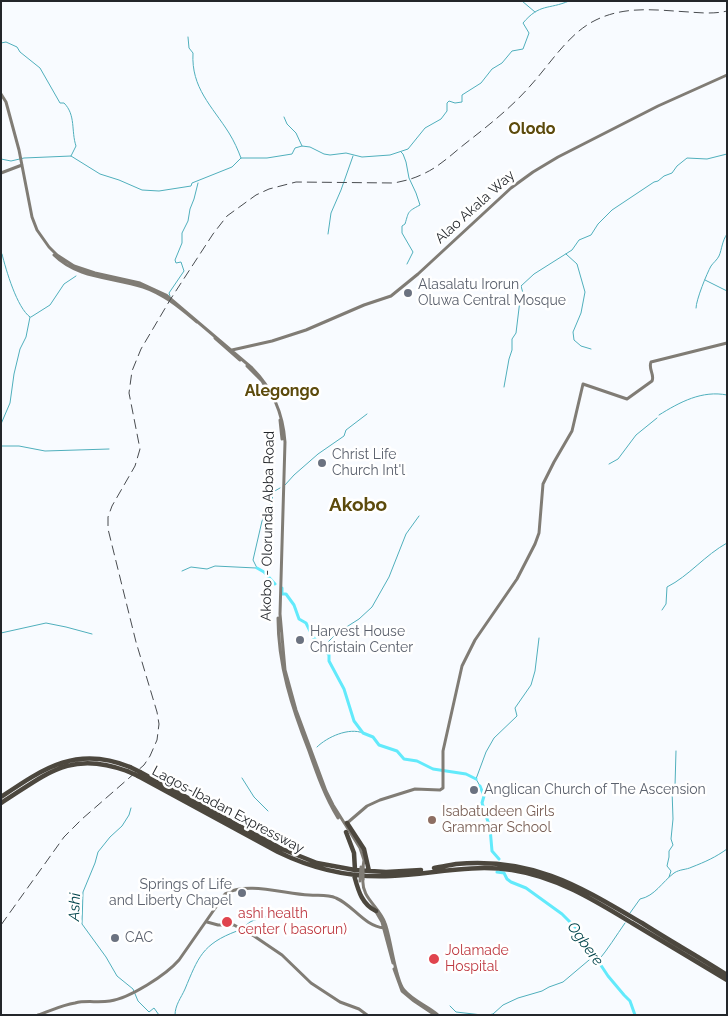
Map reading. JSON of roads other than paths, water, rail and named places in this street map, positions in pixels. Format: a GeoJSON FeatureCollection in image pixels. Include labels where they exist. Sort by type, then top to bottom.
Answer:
{"type":"FeatureCollection","features":[{"type":"Feature","properties":{"kind":"highway","name":"Lagos-Ibadan Expressway"},"geometry":{"type":"LineString","coordinates":[[1,797],[46,769],[74,759],[100,758],[119,762],[128,769]]}},
{"type":"Feature","properties":{"kind":"highway","name":"Lagos-Ibadan Expressway"},"geometry":{"type":"LineString","coordinates":[[1,803],[46,774],[70,765],[83,762],[128,769],[288,852],[317,863],[393,876],[452,868],[478,867],[505,869],[539,876],[580,892],[724,974]]}},
{"type":"Feature","properties":{"kind":"highway"},"geometry":{"type":"LineString","coordinates":[[346,824],[364,849],[365,868]]}},
{"type":"Feature","properties":{"kind":"highway"},"geometry":{"type":"LineString","coordinates":[[346,832],[353,850],[354,870],[361,896],[367,905],[376,911]]}},
{"type":"Feature","properties":{"kind":"highway","name":"Lagos-Ibadan Expressway"},"geometry":{"type":"LineString","coordinates":[[354,870],[365,868],[425,870],[456,864],[484,863],[516,866],[540,872],[567,881],[588,891],[724,974],[727,981]]}},
{"type":"Feature","properties":{"kind":"street","name":"Alao Akala Way"},"geometry":{"type":"LineString","coordinates":[[233,352],[306,330],[364,305],[391,296],[418,274],[511,188],[533,172],[558,157],[658,106],[727,75]]}},
{"type":"Feature","properties":{"kind":"street","name":"Akobo - Olorunda Abba Road"},"geometry":{"type":"LineString","coordinates":[[1,95],[6,107],[20,162],[30,218],[45,246],[56,258],[74,269],[151,290],[172,300],[233,352],[258,377],[266,387],[279,413],[283,442],[278,623],[283,666],[289,697],[331,806],[359,850],[365,868],[361,880]]}},
{"type":"Feature","properties":{"kind":"street"},"geometry":{"type":"LineString","coordinates":[[1,173],[20,162]]}},
{"type":"Feature","properties":{"kind":"street"},"geometry":{"type":"LineString","coordinates":[[346,824],[367,806],[380,800],[417,789],[441,790],[443,786],[443,751],[462,666],[475,640],[516,579],[535,544],[539,533],[544,484],[572,431],[583,384],[627,399],[652,381],[651,362],[727,343]]}},
{"type":"Feature","properties":{"kind":"street","name":"Akobo - Olorunda Abba Road"},"geometry":{"type":"LineString","coordinates":[[327,795],[346,824]]}},
{"type":"Feature","properties":{"kind":"street"},"geometry":{"type":"LineString","coordinates":[[361,880],[362,894],[376,911],[384,928],[399,981]]}},
{"type":"Feature","properties":{"kind":"street"},"geometry":{"type":"LineString","coordinates":[[361,880],[365,894],[379,910],[384,921],[401,990],[435,1014]]}},
{"type":"Feature","properties":{"kind":"street"},"geometry":{"type":"LineString","coordinates":[[38,1015],[75,1002],[109,1002],[133,992],[173,967],[226,893],[237,890],[260,889],[309,896],[333,896],[374,926],[384,928]]}},
{"type":"Feature","properties":{"kind":"street"},"geometry":{"type":"LineString","coordinates":[[207,922],[218,925],[234,925],[242,929],[279,952],[311,983],[340,1002],[359,1009],[367,1015]]}},
{"type":"Feature","properties":{"kind":"street"},"geometry":{"type":"LineString","coordinates":[[428,1015],[435,1014]]}},
{"type":"Feature","properties":{"kind":"waterway"},"geometry":{"type":"LineString","coordinates":[[522,1],[535,12]]}},
{"type":"Feature","properties":{"kind":"waterway"},"geometry":{"type":"LineString","coordinates":[[1,159],[11,161],[24,158],[71,156],[100,174],[142,190],[159,191],[191,186],[192,183],[232,167],[241,158],[267,158],[292,154],[295,148],[302,146],[330,155],[346,153],[362,157],[390,155],[408,149],[425,128],[441,119],[447,111],[447,103],[449,101],[455,103],[462,102],[462,95],[481,83],[492,69],[502,63],[512,51],[523,49],[529,33],[523,23],[534,12],[569,1]]}},
{"type":"Feature","properties":{"kind":"waterway"},"geometry":{"type":"LineString","coordinates":[[188,37],[189,48],[193,53],[195,76],[199,87],[231,136],[241,158]]}},
{"type":"Feature","properties":{"kind":"waterway"},"geometry":{"type":"LineString","coordinates":[[1,43],[6,42],[17,47],[20,52],[40,68],[60,103],[64,103],[68,108],[72,118],[76,146],[71,156]]}},
{"type":"Feature","properties":{"kind":"waterway"},"geometry":{"type":"LineString","coordinates":[[284,117],[287,124],[296,133],[302,146]]}},
{"type":"Feature","properties":{"kind":"waterway"},"geometry":{"type":"LineString","coordinates":[[401,152],[420,205],[409,212],[405,224],[402,226],[402,233],[413,252],[407,264]]}},
{"type":"Feature","properties":{"kind":"waterway"},"geometry":{"type":"LineString","coordinates":[[504,387],[512,350],[512,339],[516,333],[520,300],[523,293],[521,286],[534,274],[572,250],[579,240],[591,235],[598,224],[612,210],[654,182],[672,173],[687,158],[707,159],[727,154]]}},
{"type":"Feature","properties":{"kind":"waterway"},"geometry":{"type":"LineString","coordinates":[[328,234],[331,213],[353,156]]}},
{"type":"Feature","properties":{"kind":"waterway"},"geometry":{"type":"LineString","coordinates":[[170,296],[169,293],[184,271],[181,262],[176,263],[175,260],[182,243],[182,233],[188,221],[198,183]]}},
{"type":"Feature","properties":{"kind":"waterway"},"geometry":{"type":"LineString","coordinates":[[696,308],[704,280],[719,256],[727,234]]}},
{"type":"Feature","properties":{"kind":"waterway"},"geometry":{"type":"LineString","coordinates":[[2,254],[16,297],[30,317]]}},
{"type":"Feature","properties":{"kind":"waterway"},"geometry":{"type":"LineString","coordinates":[[566,254],[577,264],[585,292],[581,313],[573,332],[574,340],[581,346],[591,349]]}},
{"type":"Feature","properties":{"kind":"waterway"},"geometry":{"type":"LineString","coordinates":[[31,317],[50,305],[64,284],[76,276]]}},
{"type":"Feature","properties":{"kind":"waterway"},"geometry":{"type":"LineString","coordinates":[[705,280],[727,291]]}},
{"type":"Feature","properties":{"kind":"waterway"},"geometry":{"type":"LineString","coordinates":[[1,424],[10,403],[14,374],[20,349],[26,337],[30,317]]}},
{"type":"Feature","properties":{"kind":"waterway"},"geometry":{"type":"LineString","coordinates":[[659,415],[692,398],[709,394],[727,395]]}},
{"type":"Feature","properties":{"kind":"waterway"},"geometry":{"type":"LineString","coordinates":[[285,485],[318,454],[344,436],[346,430],[367,414]]}},
{"type":"Feature","properties":{"kind":"waterway"},"geometry":{"type":"LineString","coordinates":[[609,464],[618,459],[636,435],[657,418]]}},
{"type":"Feature","properties":{"kind":"waterway"},"geometry":{"type":"LineString","coordinates":[[1,446],[19,446],[45,451],[109,449]]}},
{"type":"Feature","properties":{"kind":"waterway"},"geometry":{"type":"LineString","coordinates":[[257,568],[253,560],[262,521],[272,501],[273,492],[280,488]]}},
{"type":"Feature","properties":{"kind":"waterway"},"geometry":{"type":"LineString","coordinates":[[323,647],[337,633],[359,619],[372,607],[389,577],[406,534],[419,516]]}},
{"type":"Feature","properties":{"kind":"waterway"},"geometry":{"type":"LineString","coordinates":[[662,610],[666,604],[667,587],[727,543]]}},
{"type":"Feature","properties":{"kind":"waterway"},"geometry":{"type":"LineString","coordinates":[[182,571],[191,567],[207,569],[215,566],[256,568]]}},
{"type":"Feature","properties":{"kind":"waterway"},"geometry":{"type":"LineString","coordinates":[[257,568],[264,572],[275,584]]}},
{"type":"Feature","properties":{"kind":"waterway"},"geometry":{"type":"LineString","coordinates":[[282,588],[282,594],[286,594],[294,605],[299,619],[306,623],[313,637],[329,655],[329,661],[344,689],[354,721],[363,733],[373,737],[379,745],[397,751],[404,759],[417,761],[433,769],[466,774],[476,779]]}},
{"type":"Feature","properties":{"kind":"waterway"},"geometry":{"type":"LineString","coordinates":[[1,633],[46,623],[92,634]]}},
{"type":"Feature","properties":{"kind":"waterway","name":"Ogbere"},"geometry":{"type":"LineString","coordinates":[[480,786],[476,779],[486,752],[494,738],[517,716],[515,708],[531,685],[535,671],[539,638]]}},
{"type":"Feature","properties":{"kind":"waterway"},"geometry":{"type":"LineString","coordinates":[[317,747],[338,734],[351,731],[363,733]]}},
{"type":"Feature","properties":{"kind":"waterway"},"geometry":{"type":"LineString","coordinates":[[669,877],[671,871],[667,866],[669,851],[673,845],[671,839],[673,819],[672,790],[675,786],[676,751]]}},
{"type":"Feature","properties":{"kind":"waterway"},"geometry":{"type":"LineString","coordinates":[[242,778],[254,797],[268,811]]}},
{"type":"Feature","properties":{"kind":"waterway","name":"Ogbere"},"geometry":{"type":"LineString","coordinates":[[480,786],[484,796],[482,803],[490,828],[492,851],[499,859]]}},
{"type":"Feature","properties":{"kind":"waterway","name":"Ashi"},"geometry":{"type":"LineString","coordinates":[[131,808],[122,826],[98,852],[83,892],[82,924],[117,976],[133,989],[138,1001],[149,1012],[154,1008],[159,1015]]}},
{"type":"Feature","properties":{"kind":"waterway"},"geometry":{"type":"LineString","coordinates":[[630,913],[640,899],[654,892],[674,873],[706,861],[727,849]]}},
{"type":"Feature","properties":{"kind":"waterway","name":"Ogbere"},"geometry":{"type":"LineString","coordinates":[[497,872],[504,873],[511,882],[526,888],[562,914],[577,929],[608,976],[630,1001],[635,1015]]}},
{"type":"Feature","properties":{"kind":"waterway"},"geometry":{"type":"LineString","coordinates":[[175,1015],[178,1002],[203,953],[216,941],[239,930],[250,922],[265,917]]}},
{"type":"Feature","properties":{"kind":"waterway"},"geometry":{"type":"LineString","coordinates":[[598,961],[625,923]]}},
{"type":"Feature","properties":{"kind":"waterway"},"geometry":{"type":"LineString","coordinates":[[488,1015],[493,1014],[503,1005],[518,998],[563,982],[595,955]]}},
{"type":"Feature","properties":{"kind":"waterway"},"geometry":{"type":"LineString","coordinates":[[450,1006],[456,1012],[482,1015]]}},
{"type":"Feature","properties":{"kind":"railway"},"geometry":{"type":"LineString","coordinates":[[1,925],[64,837],[144,765],[157,740],[159,724],[157,712],[136,642],[108,529],[108,517],[112,506],[135,466],[140,449],[129,393],[132,371],[141,349],[170,300],[227,216],[256,195],[269,189],[296,182],[394,183],[412,179],[429,171],[492,123],[524,93],[575,35],[592,22],[604,17],[615,13],[639,10],[708,13],[727,11]]}},
{"type":"Feature","properties":{"kind":"place","name":"Alasalatu Irorun Oluwa Central Mosque"},"geometry":{"type":"Point","coordinates":[408,293]}},
{"type":"Feature","properties":{"kind":"place","name":"Christ Life Church Int'l"},"geometry":{"type":"Point","coordinates":[322,463]}},
{"type":"Feature","properties":{"kind":"place","name":"Harvest House Christain Center"},"geometry":{"type":"Point","coordinates":[300,640]}},
{"type":"Feature","properties":{"kind":"place","name":"Anglican Church of The Ascension"},"geometry":{"type":"Point","coordinates":[474,790]}},
{"type":"Feature","properties":{"kind":"place","name":"Isabatudeen Girls Grammar School"},"geometry":{"type":"Point","coordinates":[432,820]}},
{"type":"Feature","properties":{"kind":"place","name":"Springs of Life and Liberty Chapel"},"geometry":{"type":"Point","coordinates":[242,893]}},
{"type":"Feature","properties":{"kind":"place","name":"ashi health center ( basorun)"},"geometry":{"type":"Point","coordinates":[227,922]}},
{"type":"Feature","properties":{"kind":"place","name":"CAC"},"geometry":{"type":"Point","coordinates":[115,938]}},
{"type":"Feature","properties":{"kind":"place","name":"Jolamade Hospital"},"geometry":{"type":"Point","coordinates":[434,959]}},
{"type":"Feature","properties":{"kind":"district","name":"Olodo"},"geometry":{"type":"Point","coordinates":[532,129]}},
{"type":"Feature","properties":{"kind":"district","name":"Alegongo"},"geometry":{"type":"Point","coordinates":[282,391]}},
{"type":"Feature","properties":{"kind":"district","name":"Akobo"},"geometry":{"type":"Point","coordinates":[358,505]}}]}
